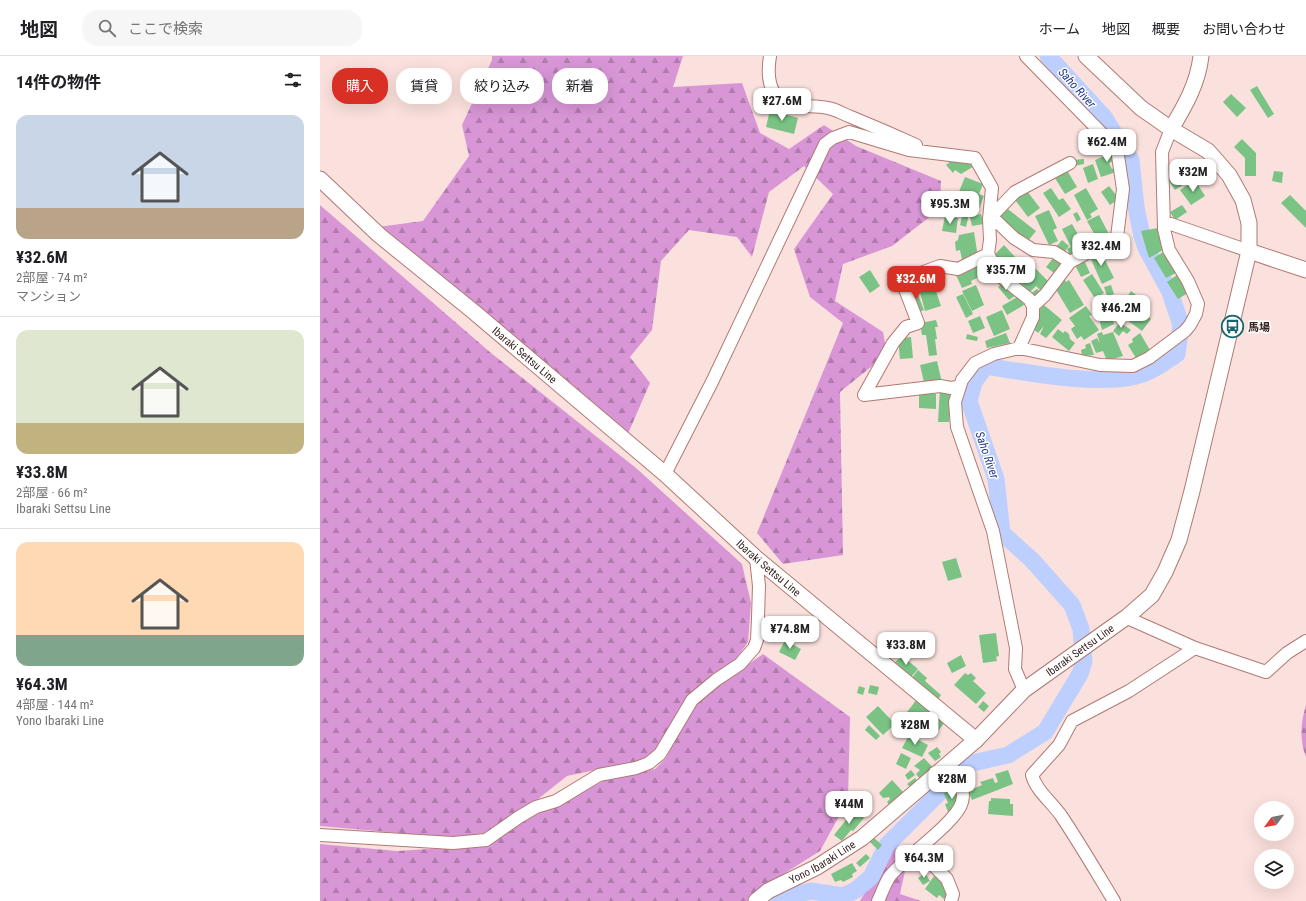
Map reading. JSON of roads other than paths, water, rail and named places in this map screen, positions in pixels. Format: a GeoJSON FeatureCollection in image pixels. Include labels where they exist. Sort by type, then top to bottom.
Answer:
{"type":"FeatureCollection","features":[{"type":"Feature","properties":{"kind":"main road"},"geometry":{"type":"LineString","coordinates":[[1086,56],[1141,108],[1171,129],[1189,99],[1200,69],[1202,56]]}},
{"type":"Feature","properties":{"kind":"main road","name":"Ibaraki Settsu Line"},"geometry":{"type":"LineString","coordinates":[[320,179],[378,235],[474,312],[665,474],[756,558],[976,740],[1024,690],[1128,616],[1152,595],[1165,572],[1179,540],[1249,251],[1249,223],[1243,200],[1229,175],[1208,151],[1171,129]]}},
{"type":"Feature","properties":{"kind":"main road"},"geometry":{"type":"LineString","coordinates":[[1249,251],[1306,270]]}},
{"type":"Feature","properties":{"kind":"main road","name":"Yono Ibaraki Line"},"geometry":{"type":"LineString","coordinates":[[756,901],[768,891],[817,867],[862,838],[976,740]]}},
{"type":"Feature","properties":{"kind":"street"},"geometry":{"type":"LineString","coordinates":[[770,56],[768,68],[772,88],[776,96],[786,103],[802,107],[828,108],[935,154]]}},
{"type":"Feature","properties":{"kind":"street"},"geometry":{"type":"LineString","coordinates":[[1026,56],[1058,86],[1086,119],[1114,144],[1118,153],[1123,188],[1118,237],[1070,262],[1045,295],[1033,306]]}},
{"type":"Feature","properties":{"kind":"street"},"geometry":{"type":"LineString","coordinates":[[1024,690],[1015,669],[1016,648],[993,530],[957,427],[955,402],[960,386],[975,363],[994,354],[1019,348],[1100,365],[1133,366],[1149,358],[1185,331],[1196,314],[1198,304],[1188,281],[1169,250],[1164,229],[1162,152],[1171,129]]}},
{"type":"Feature","properties":{"kind":"street"},"geometry":{"type":"LineString","coordinates":[[665,474],[712,382],[825,144],[833,138],[849,132],[909,150],[975,158],[992,188],[988,254],[1000,276],[1030,299],[1033,306],[1033,317],[1019,348]]}},
{"type":"Feature","properties":{"kind":"street"},"geometry":{"type":"LineString","coordinates":[[990,218],[1015,192],[1070,163]]}},
{"type":"Feature","properties":{"kind":"street"},"geometry":{"type":"LineString","coordinates":[[990,218],[1014,238],[1033,250],[1054,252],[1070,262]]}},
{"type":"Feature","properties":{"kind":"street"},"geometry":{"type":"LineString","coordinates":[[1165,222],[1249,251]]}},
{"type":"Feature","properties":{"kind":"street"},"geometry":{"type":"LineString","coordinates":[[960,386],[951,388],[940,386],[864,395],[893,343],[906,327],[918,323],[905,289],[910,277],[940,266],[958,269],[988,254]]}},
{"type":"Feature","properties":{"kind":"street"},"geometry":{"type":"LineString","coordinates":[[320,835],[453,843],[486,840],[520,817],[536,808],[556,801],[599,775],[636,768],[649,763],[660,754],[692,700],[716,680],[740,664],[754,648],[757,640],[759,586],[756,558]]}},
{"type":"Feature","properties":{"kind":"street"},"geometry":{"type":"LineString","coordinates":[[1128,616],[1132,620],[1195,648],[1266,672],[1287,653],[1306,641]]}},
{"type":"Feature","properties":{"kind":"street"},"geometry":{"type":"LineString","coordinates":[[1114,901],[1061,816],[1046,795],[1035,785],[1032,775],[1059,745],[1072,722],[1130,691],[1195,648]]}},
{"type":"Feature","properties":{"kind":"street"},"geometry":{"type":"LineString","coordinates":[[878,901],[889,877],[958,810],[962,801],[961,782],[947,764]]}},
{"type":"Feature","properties":{"kind":"street"},"geometry":{"type":"LineString","coordinates":[[918,850],[947,879],[953,894],[951,901]]}},
{"type":"Feature","properties":{"kind":"waterway","name":"Saho River"},"geometry":{"type":"LineString","coordinates":[[777,901],[782,898],[811,891],[843,896],[856,890],[871,877],[887,845],[968,764],[1008,755],[1045,732],[1080,674],[1084,661],[1081,629],[1072,605],[1032,560],[1002,533],[996,479],[969,401],[974,382],[986,366],[1042,375],[1082,379],[1120,379],[1141,375],[1152,370],[1177,354],[1181,325],[1170,292],[1146,248],[1142,236],[1136,207],[1131,160],[1104,117],[1048,56]]}},
{"type":"Feature","properties":{"kind":"place","name":"馬場"},"geometry":{"type":"Point","coordinates":[1232,327]}}]}
